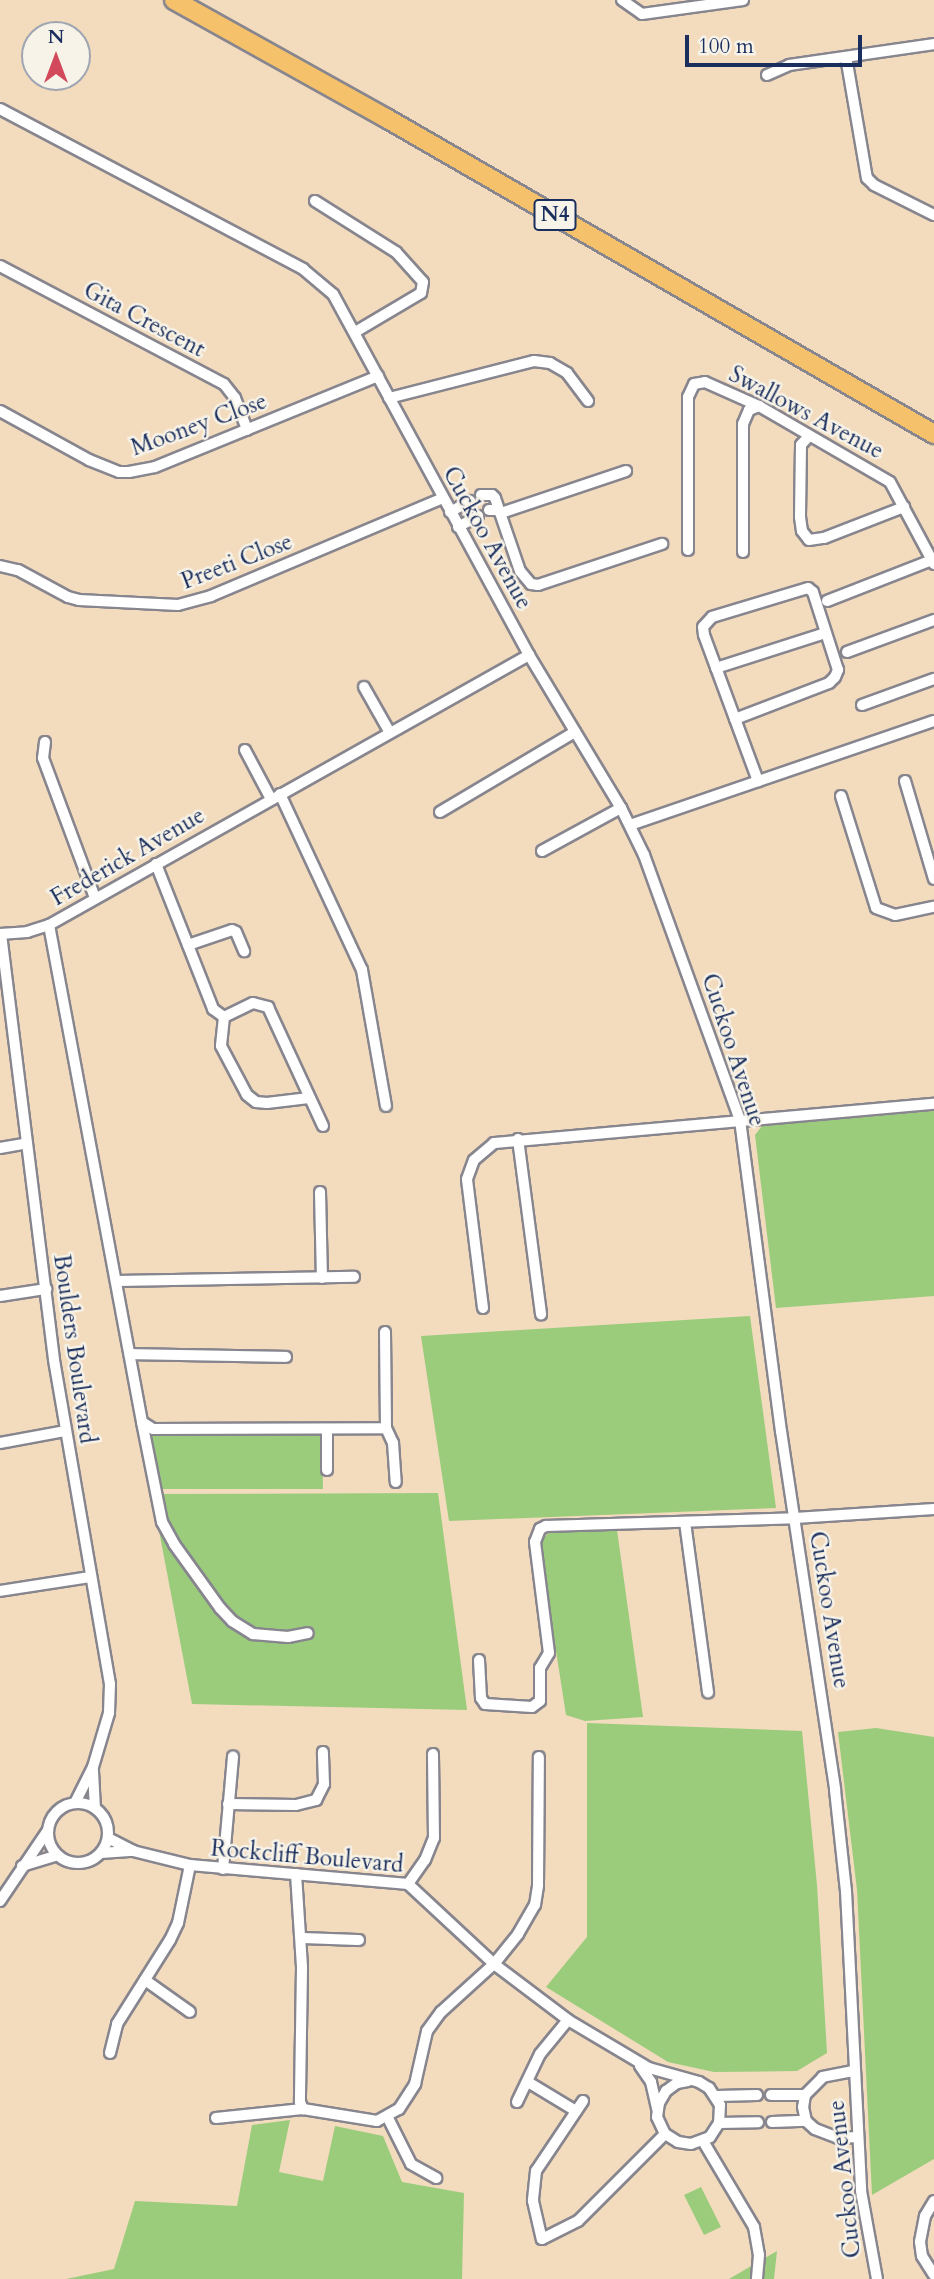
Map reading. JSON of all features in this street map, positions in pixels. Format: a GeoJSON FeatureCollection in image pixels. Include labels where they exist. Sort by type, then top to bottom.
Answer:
{"type":"FeatureCollection","features":[{"type":"Feature","properties":{"kind":"highway","name":"N4"},"geometry":{"type":"LineString","coordinates":[[174,0],[386,118],[934,434]]}},
{"type":"Feature","properties":{"kind":"street"},"geometry":{"type":"LineString","coordinates":[[622,0],[642,14],[743,0]]}},
{"type":"Feature","properties":{"kind":"street"},"geometry":{"type":"LineString","coordinates":[[767,75],[789,65],[934,44]]}},
{"type":"Feature","properties":{"kind":"street"},"geometry":{"type":"LineString","coordinates":[[846,57],[867,178],[874,185],[934,215]]}},
{"type":"Feature","properties":{"kind":"street","name":"Cuckoo Avenue"},"geometry":{"type":"LineString","coordinates":[[0,109],[314,275],[333,294],[528,655],[621,808],[656,887],[740,1120],[781,1432],[835,1790],[845,1891],[860,2190],[877,2279]]}},
{"type":"Feature","properties":{"kind":"street"},"geometry":{"type":"LineString","coordinates":[[315,201],[396,252],[423,282],[421,293],[355,332]]}},
{"type":"Feature","properties":{"kind":"street","name":"Gita Crescent"},"geometry":{"type":"LineString","coordinates":[[0,265],[224,384],[235,398],[247,430]]}},
{"type":"Feature","properties":{"kind":"street"},"geometry":{"type":"LineString","coordinates":[[388,398],[534,360],[550,363],[567,373],[587,401]]}},
{"type":"Feature","properties":{"kind":"street","name":"Mooney Close"},"geometry":{"type":"LineString","coordinates":[[0,411],[43,437],[120,472],[155,467],[378,376]]}},
{"type":"Feature","properties":{"kind":"street","name":"Swallows Avenue"},"geometry":{"type":"LineString","coordinates":[[688,550],[688,397],[691,387],[705,382],[759,406],[890,482],[933,562]]}},
{"type":"Feature","properties":{"kind":"street"},"geometry":{"type":"LineString","coordinates":[[743,552],[743,424],[746,414],[759,406]]}},
{"type":"Feature","properties":{"kind":"street"},"geometry":{"type":"LineString","coordinates":[[809,436],[801,445],[800,517],[802,531],[809,540],[824,538],[904,507]]}},
{"type":"Feature","properties":{"kind":"street"},"geometry":{"type":"LineString","coordinates":[[489,510],[501,513],[625,471]]}},
{"type":"Feature","properties":{"kind":"street"},"geometry":{"type":"LineString","coordinates":[[481,495],[492,495],[501,513],[520,571],[531,584],[538,585],[662,544]]}},
{"type":"Feature","properties":{"kind":"street","name":"Preeti Close"},"geometry":{"type":"LineString","coordinates":[[0,566],[18,570],[79,600],[178,606],[211,596],[443,498]]}},
{"type":"Feature","properties":{"kind":"street"},"geometry":{"type":"LineString","coordinates":[[450,512],[470,501]]}},
{"type":"Feature","properties":{"kind":"street"},"geometry":{"type":"LineString","coordinates":[[458,527],[478,516]]}},
{"type":"Feature","properties":{"kind":"street"},"geometry":{"type":"LineString","coordinates":[[827,601],[933,562]]}},
{"type":"Feature","properties":{"kind":"street"},"geometry":{"type":"LineString","coordinates":[[735,719],[829,683],[838,670],[813,592],[808,588],[712,617],[704,627],[704,635],[716,668],[758,781]]}},
{"type":"Feature","properties":{"kind":"street"},"geometry":{"type":"LineString","coordinates":[[847,652],[934,620]]}},
{"type":"Feature","properties":{"kind":"street"},"geometry":{"type":"LineString","coordinates":[[716,668],[825,633]]}},
{"type":"Feature","properties":{"kind":"street","name":"Frederick Avenue"},"geometry":{"type":"LineString","coordinates":[[0,934],[27,932],[49,925],[528,655]]}},
{"type":"Feature","properties":{"kind":"street"},"geometry":{"type":"LineString","coordinates":[[862,705],[934,679]]}},
{"type":"Feature","properties":{"kind":"street"},"geometry":{"type":"LineString","coordinates":[[364,687],[389,731]]}},
{"type":"Feature","properties":{"kind":"street"},"geometry":{"type":"LineString","coordinates":[[630,825],[934,721]]}},
{"type":"Feature","properties":{"kind":"street"},"geometry":{"type":"LineString","coordinates":[[440,812],[575,733]]}},
{"type":"Feature","properties":{"kind":"street"},"geometry":{"type":"LineString","coordinates":[[45,742],[43,758],[94,898]]}},
{"type":"Feature","properties":{"kind":"street"},"geometry":{"type":"LineString","coordinates":[[245,750],[275,796],[362,970],[386,1106]]}},
{"type":"Feature","properties":{"kind":"street"},"geometry":{"type":"LineString","coordinates":[[905,781],[934,878]]}},
{"type":"Feature","properties":{"kind":"street"},"geometry":{"type":"LineString","coordinates":[[841,796],[876,908],[895,915],[934,907]]}},
{"type":"Feature","properties":{"kind":"street"},"geometry":{"type":"LineString","coordinates":[[542,851],[621,808]]}},
{"type":"Feature","properties":{"kind":"street"},"geometry":{"type":"LineString","coordinates":[[156,863],[213,1009],[224,1017]]}},
{"type":"Feature","properties":{"kind":"street"},"geometry":{"type":"LineString","coordinates":[[49,925],[162,1522],[180,1553],[232,1621],[253,1634],[288,1637],[308,1633]]}},
{"type":"Feature","properties":{"kind":"street"},"geometry":{"type":"LineString","coordinates":[[188,946],[232,930],[236,932],[244,951]]}},
{"type":"Feature","properties":{"kind":"street","name":"Boulders Boulevard"},"geometry":{"type":"LineString","coordinates":[[0,934],[65,1431],[111,1698],[93,1766],[75,1803]]}},
{"type":"Feature","properties":{"kind":"street"},"geometry":{"type":"LineString","coordinates":[[224,1017],[253,1003],[268,1007],[323,1126]]}},
{"type":"Feature","properties":{"kind":"street"},"geometry":{"type":"LineString","coordinates":[[224,1017],[221,1046],[247,1096],[256,1102],[267,1103],[309,1098]]}},
{"type":"Feature","properties":{"kind":"street"},"geometry":{"type":"LineString","coordinates":[[482,1308],[467,1172],[474,1160],[494,1143],[934,1104]]}},
{"type":"Feature","properties":{"kind":"street"},"geometry":{"type":"LineString","coordinates":[[518,1139],[541,1314]]}},
{"type":"Feature","properties":{"kind":"street"},"geometry":{"type":"LineString","coordinates":[[0,1148],[27,1143]]}},
{"type":"Feature","properties":{"kind":"street"},"geometry":{"type":"LineString","coordinates":[[320,1192],[322,1278]]}},
{"type":"Feature","properties":{"kind":"street"},"geometry":{"type":"LineString","coordinates":[[117,1282],[354,1277]]}},
{"type":"Feature","properties":{"kind":"street"},"geometry":{"type":"LineString","coordinates":[[0,1296],[46,1289]]}},
{"type":"Feature","properties":{"kind":"street"},"geometry":{"type":"LineString","coordinates":[[385,1332],[386,1428],[393,1443],[396,1482]]}},
{"type":"Feature","properties":{"kind":"street"},"geometry":{"type":"LineString","coordinates":[[130,1354],[286,1357]]}},
{"type":"Feature","properties":{"kind":"street"},"geometry":{"type":"LineString","coordinates":[[142,1422],[153,1429],[386,1428]]}},
{"type":"Feature","properties":{"kind":"street"},"geometry":{"type":"LineString","coordinates":[[327,1430],[327,1470]]}},
{"type":"Feature","properties":{"kind":"street"},"geometry":{"type":"LineString","coordinates":[[0,1443],[65,1431]]}},
{"type":"Feature","properties":{"kind":"street"},"geometry":{"type":"LineString","coordinates":[[479,1660],[481,1698],[485,1704],[531,1707],[540,1701],[540,1668],[549,1653],[535,1542],[540,1529],[554,1525],[795,1518],[934,1509]]}},
{"type":"Feature","properties":{"kind":"street"},"geometry":{"type":"LineString","coordinates":[[685,1522],[708,1692]]}},
{"type":"Feature","properties":{"kind":"street"},"geometry":{"type":"LineString","coordinates":[[0,1591],[90,1577]]}},
{"type":"Feature","properties":{"kind":"street"},"geometry":{"type":"LineString","coordinates":[[228,1804],[296,1805],[316,1800],[324,1784],[323,1752]]}},
{"type":"Feature","properties":{"kind":"street"},"geometry":{"type":"LineString","coordinates":[[408,1884],[425,1860],[434,1838],[433,1754]]}},
{"type":"Feature","properties":{"kind":"street"},"geometry":{"type":"LineString","coordinates":[[223,1869],[233,1756]]}},
{"type":"Feature","properties":{"kind":"street"},"geometry":{"type":"LineString","coordinates":[[216,2118],[303,2109],[365,2122],[388,2118],[399,2109],[415,2084],[427,2031],[441,2012],[494,1965],[528,1919],[538,1895],[539,1757]]}},
{"type":"Feature","properties":{"kind":"street","name":"Boulders Boulevard"},"geometry":{"type":"LineString","coordinates":[[93,1766],[95,1808]]}},
{"type":"Feature","properties":{"kind":"street"},"geometry":{"type":"LineString","coordinates":[[0,1901],[21,1866],[48,1830],[54,1815],[75,1803],[95,1808],[104,1818],[108,1838],[101,1853],[80,1863],[57,1855],[21,1866]]}},
{"type":"Feature","properties":{"kind":"street"},"geometry":{"type":"LineString","coordinates":[[48,1830],[57,1855]]}},
{"type":"Feature","properties":{"kind":"street","name":"Rockcliff Boulevard"},"geometry":{"type":"LineString","coordinates":[[108,1838],[133,1851],[190,1866],[408,1884],[494,1965],[568,2020],[629,2057]]}},
{"type":"Feature","properties":{"kind":"street","name":"Rockcliff Boulevard"},"geometry":{"type":"LineString","coordinates":[[101,1853],[133,1851]]}},
{"type":"Feature","properties":{"kind":"street"},"geometry":{"type":"LineString","coordinates":[[110,2053],[117,2024],[178,1923],[190,1866]]}},
{"type":"Feature","properties":{"kind":"street"},"geometry":{"type":"LineString","coordinates":[[296,1874],[300,1938],[300,2102],[303,2109]]}},
{"type":"Feature","properties":{"kind":"street"},"geometry":{"type":"LineString","coordinates":[[300,1938],[359,1940]]}},
{"type":"Feature","properties":{"kind":"street"},"geometry":{"type":"LineString","coordinates":[[145,1980],[190,2012]]}},
{"type":"Feature","properties":{"kind":"street"},"geometry":{"type":"LineString","coordinates":[[517,2102],[540,2054],[568,2020]]}},
{"type":"Feature","properties":{"kind":"street"},"geometry":{"type":"LineString","coordinates":[[629,2057],[649,2068],[709,2088],[717,2096],[720,2105],[719,2123],[703,2141],[684,2144],[665,2134],[659,2124],[651,2082],[645,2071],[629,2057]]}},
{"type":"Feature","properties":{"kind":"street"},"geometry":{"type":"LineString","coordinates":[[771,2095],[805,2095],[823,2077],[853,2071]]}},
{"type":"Feature","properties":{"kind":"street"},"geometry":{"type":"LineString","coordinates":[[657,2110],[666,2091],[677,2083],[688,2081]]}},
{"type":"Feature","properties":{"kind":"street"},"geometry":{"type":"LineString","coordinates":[[528,2082],[576,2111]]}},
{"type":"Feature","properties":{"kind":"street"},"geometry":{"type":"LineString","coordinates":[[717,2096],[757,2095]]}},
{"type":"Feature","properties":{"kind":"street"},"geometry":{"type":"LineString","coordinates":[[805,2095],[806,2121]]}},
{"type":"Feature","properties":{"kind":"street"},"geometry":{"type":"LineString","coordinates":[[583,2101],[536,2171],[533,2201],[542,2239],[578,2221],[665,2134]]}},
{"type":"Feature","properties":{"kind":"street"},"geometry":{"type":"LineString","coordinates":[[388,2118],[411,2164],[436,2178]]}},
{"type":"Feature","properties":{"kind":"street"},"geometry":{"type":"LineString","coordinates":[[772,2122],[806,2121],[827,2135],[857,2137]]}},
{"type":"Feature","properties":{"kind":"street"},"geometry":{"type":"LineString","coordinates":[[719,2123],[758,2122]]}},
{"type":"Feature","properties":{"kind":"street"},"geometry":{"type":"LineString","coordinates":[[703,2141],[754,2227],[759,2255],[757,2279]]}},
{"type":"Feature","properties":{"kind":"street"},"geometry":{"type":"LineString","coordinates":[[934,2201],[925,2216],[920,2242],[922,2256],[934,2275]]}},
{"type":"Feature","properties":{"kind":"green space"},"geometry":{"type":"Polygon","coordinates":[[[934,1111],[934,1296],[776,1308],[755,1135],[762,1126],[934,1111]]]}},
{"type":"Feature","properties":{"kind":"green space"},"geometry":{"type":"Polygon","coordinates":[[[750,1316],[776,1508],[449,1521],[421,1336],[750,1316]]]}},
{"type":"Feature","properties":{"kind":"green space"},"geometry":{"type":"Polygon","coordinates":[[[149,1433],[319,1435],[322,1439],[323,1489],[160,1489],[149,1433]]]}},
{"type":"Feature","properties":{"kind":"green space"},"geometry":{"type":"Polygon","coordinates":[[[438,1493],[467,1710],[192,1704],[152,1494],[438,1493]]]}},
{"type":"Feature","properties":{"kind":"green space"},"geometry":{"type":"Polygon","coordinates":[[[617,1530],[643,1717],[585,1721],[566,1715],[539,1542],[551,1531],[617,1530]]]}},
{"type":"Feature","properties":{"kind":"green space"},"geometry":{"type":"Polygon","coordinates":[[[587,1723],[802,1731],[817,1885],[827,2053],[797,2071],[714,2072],[668,2062],[546,1987],[587,1937],[587,1723]]]}},
{"type":"Feature","properties":{"kind":"green space"},"geometry":{"type":"Polygon","coordinates":[[[876,1728],[934,1737],[934,2159],[872,2195],[857,1890],[838,1732],[876,1728]]]}},
{"type":"Feature","properties":{"kind":"green space"},"geometry":{"type":"Polygon","coordinates":[[[290,2120],[279,2172],[323,2181],[335,2126],[383,2136],[402,2182],[464,2193],[462,2279],[66,2279],[114,2269],[135,2201],[237,2206],[252,2125],[290,2120]]]}},
{"type":"Feature","properties":{"kind":"green space"},"geometry":{"type":"Polygon","coordinates":[[[701,2187],[721,2227],[704,2235],[684,2195],[701,2187]]]}},
{"type":"Feature","properties":{"kind":"green space"},"geometry":{"type":"Polygon","coordinates":[[[777,2251],[774,2279],[729,2279],[777,2251]]]}}]}
